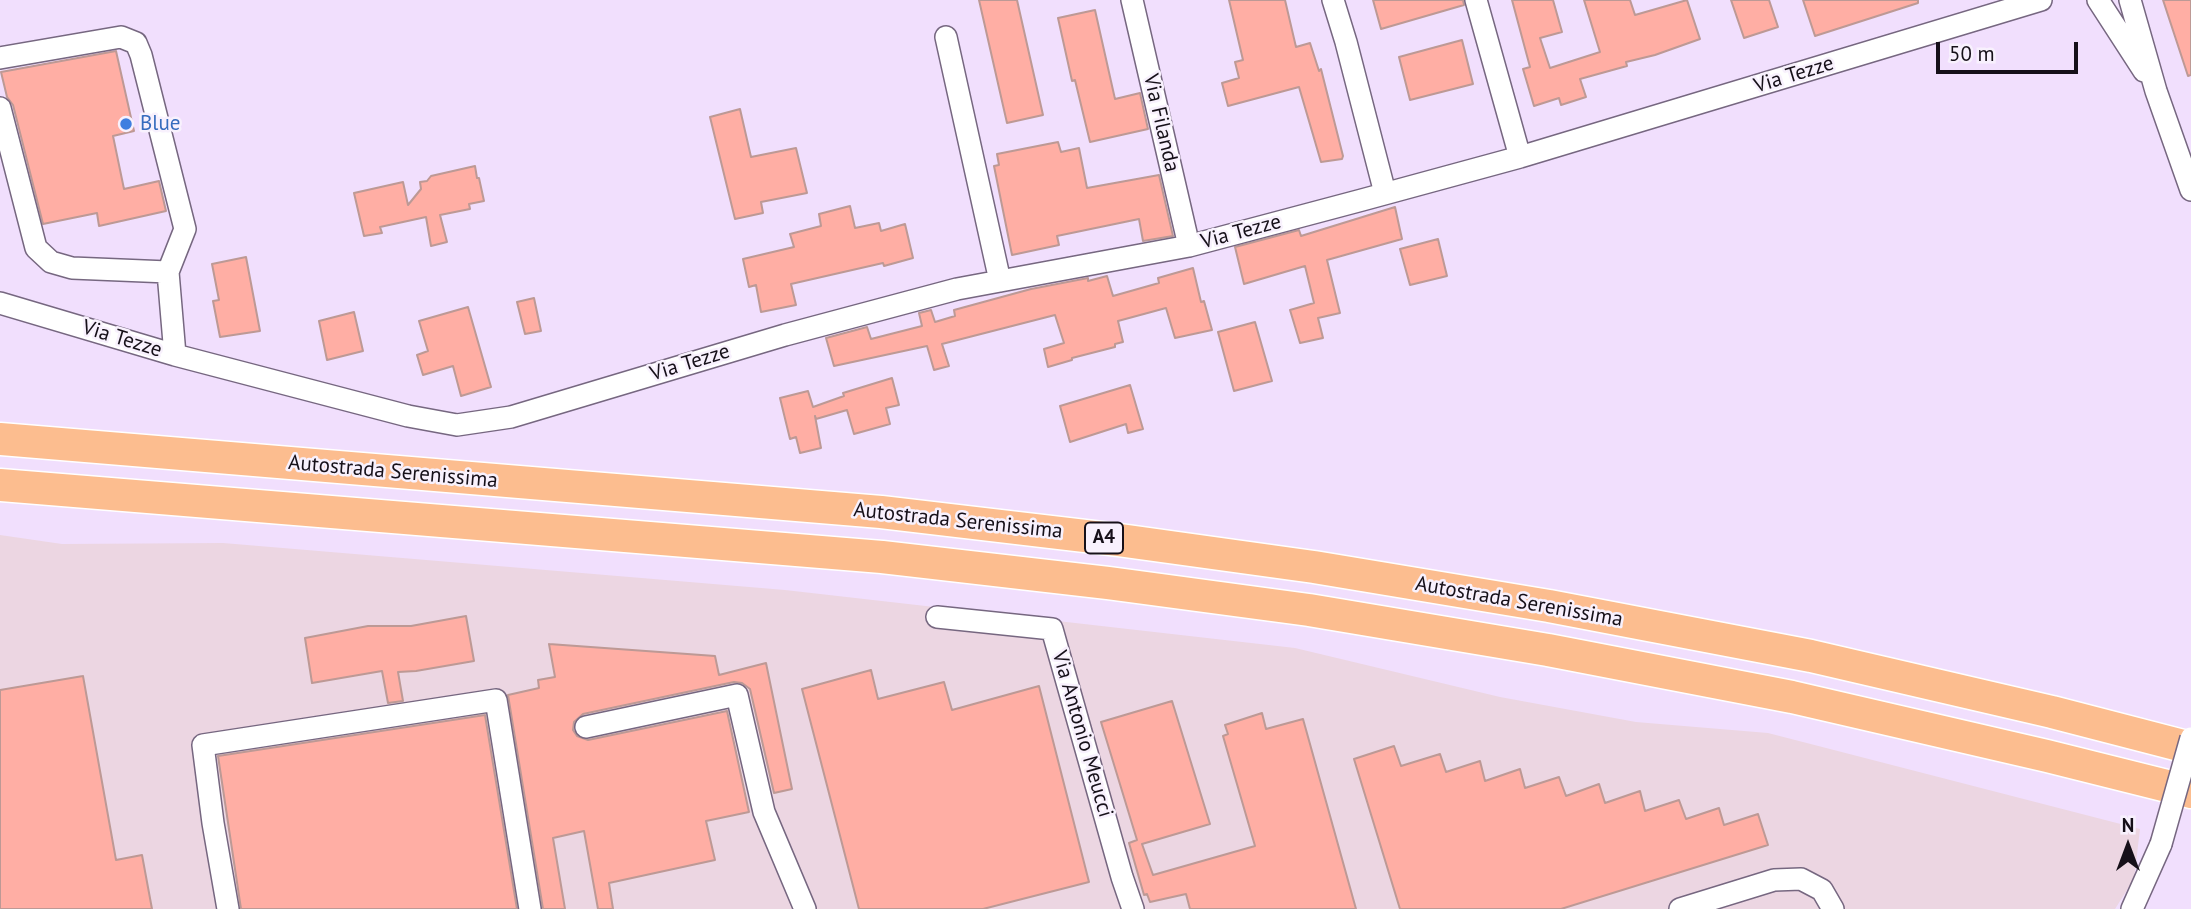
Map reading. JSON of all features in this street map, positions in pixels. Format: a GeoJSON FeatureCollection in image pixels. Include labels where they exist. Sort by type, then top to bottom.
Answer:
{"type":"FeatureCollection","features":[{"type":"Feature","properties":{"kind":"highway","name":"Autostrada Serenissima"},"geometry":{"type":"LineString","coordinates":[[0,439],[881,512],[1314,566],[1549,606],[1811,656],[2052,712],[2191,748]]}},
{"type":"Feature","properties":{"kind":"highway","name":"Autostrada Serenissima"},"geometry":{"type":"LineString","coordinates":[[0,485],[882,557],[1309,610],[1548,650],[1792,697],[2191,792]]}},
{"type":"Feature","properties":{"kind":"street","name":"Via Filanda"},"geometry":{"type":"LineString","coordinates":[[1132,0],[1189,246]]}},
{"type":"Feature","properties":{"kind":"street"},"geometry":{"type":"LineString","coordinates":[[1332,0],[1346,43],[1385,193]]}},
{"type":"Feature","properties":{"kind":"street"},"geometry":{"type":"LineString","coordinates":[[1476,0],[1520,157]]}},
{"type":"Feature","properties":{"kind":"street","name":"Via Tezze"},"geometry":{"type":"LineString","coordinates":[[0,303],[175,355],[408,416],[457,425],[511,417],[785,335],[957,289],[1189,246],[1520,157],[2041,0]]}},
{"type":"Feature","properties":{"kind":"street"},"geometry":{"type":"LineString","coordinates":[[2098,0],[2116,0]]}},
{"type":"Feature","properties":{"kind":"street"},"geometry":{"type":"LineString","coordinates":[[2098,0],[2156,90]]}},
{"type":"Feature","properties":{"kind":"street"},"geometry":{"type":"LineString","coordinates":[[2130,0],[2156,90],[2185,160],[2191,190]]}},
{"type":"Feature","properties":{"kind":"street"},"geometry":{"type":"LineString","coordinates":[[0,58],[121,37],[136,43],[185,229],[168,272],[175,355]]}},
{"type":"Feature","properties":{"kind":"street"},"geometry":{"type":"LineString","coordinates":[[946,37],[1000,281]]}},
{"type":"Feature","properties":{"kind":"street"},"geometry":{"type":"LineString","coordinates":[[0,108],[36,248],[51,262],[72,268],[168,272]]}},
{"type":"Feature","properties":{"kind":"street","name":"Via Antonio Meucci"},"geometry":{"type":"LineString","coordinates":[[937,617],[1052,629],[1133,909]]}},
{"type":"Feature","properties":{"kind":"street"},"geometry":{"type":"LineString","coordinates":[[586,727],[737,695],[764,812],[805,909]]}},
{"type":"Feature","properties":{"kind":"street"},"geometry":{"type":"LineString","coordinates":[[228,909],[203,745],[496,700],[530,909]]}},
{"type":"Feature","properties":{"kind":"street"},"geometry":{"type":"LineString","coordinates":[[2132,909],[2161,844],[2191,737]]}},
{"type":"Feature","properties":{"kind":"street"},"geometry":{"type":"LineString","coordinates":[[1681,909],[1774,880],[1801,879],[1822,890],[1833,909]]}},
{"type":"Feature","properties":{"kind":"shaded area"},"geometry":{"type":"Polygon","coordinates":[[[0,535],[62,544],[223,543],[785,590],[1295,648],[1500,697],[1636,722],[1768,733],[2140,829],[2134,879],[2115,909],[0,909],[0,535]]]}},
{"type":"Feature","properties":{"kind":"building"},"geometry":{"type":"Polygon","coordinates":[[[979,0],[1017,0],[1043,115],[1007,123],[979,0]]]}},
{"type":"Feature","properties":{"kind":"building"},"geometry":{"type":"Polygon","coordinates":[[[1229,0],[1285,0],[1296,47],[1310,43],[1319,71],[1321,69],[1342,159],[1321,162],[1299,87],[1228,106],[1222,83],[1239,78],[1235,62],[1243,60],[1229,0]]]}},
{"type":"Feature","properties":{"kind":"building"},"geometry":{"type":"Polygon","coordinates":[[[1373,0],[1463,0],[1464,5],[1381,29],[1373,0]]]}},
{"type":"Feature","properties":{"kind":"building"},"geometry":{"type":"Polygon","coordinates":[[[1512,0],[1553,0],[1562,32],[1540,38],[1550,68],[1600,52],[1584,0],[1630,0],[1635,15],[1687,0],[1700,39],[1626,62],[1627,66],[1580,79],[1586,97],[1561,105],[1559,98],[1534,106],[1523,69],[1530,67],[1512,0]]]}},
{"type":"Feature","properties":{"kind":"building"},"geometry":{"type":"Polygon","coordinates":[[[1731,0],[1769,0],[1778,27],[1744,38],[1731,0]]]}},
{"type":"Feature","properties":{"kind":"building"},"geometry":{"type":"Polygon","coordinates":[[[1803,0],[1918,0],[1918,3],[1815,36],[1803,0]]]}},
{"type":"Feature","properties":{"kind":"building"},"geometry":{"type":"Polygon","coordinates":[[[2163,0],[2191,0],[2191,75],[2188,76],[2163,0]]]}},
{"type":"Feature","properties":{"kind":"building"},"geometry":{"type":"Polygon","coordinates":[[[1095,10],[1115,99],[1140,93],[1148,129],[1090,142],[1075,80],[1072,81],[1058,18],[1095,10]]]}},
{"type":"Feature","properties":{"kind":"building"},"geometry":{"type":"Polygon","coordinates":[[[1462,40],[1473,84],[1410,100],[1399,57],[1462,40]]]}},
{"type":"Feature","properties":{"kind":"building"},"geometry":{"type":"Polygon","coordinates":[[[116,51],[134,131],[113,136],[124,189],[159,181],[166,211],[99,226],[97,213],[43,224],[13,105],[7,97],[1,72],[116,51]]]}},
{"type":"Feature","properties":{"kind":"building"},"geometry":{"type":"Polygon","coordinates":[[[740,109],[751,157],[796,148],[807,193],[761,202],[763,213],[735,219],[710,117],[740,109]]]}},
{"type":"Feature","properties":{"kind":"building"},"geometry":{"type":"Polygon","coordinates":[[[1058,142],[1061,152],[1079,148],[1087,188],[1159,175],[1173,236],[1143,241],[1139,219],[1057,236],[1059,245],[1012,255],[994,166],[999,165],[997,154],[1058,142]]]}},
{"type":"Feature","properties":{"kind":"building"},"geometry":{"type":"Polygon","coordinates":[[[475,166],[484,201],[469,204],[470,209],[440,215],[447,242],[431,246],[426,217],[380,227],[382,233],[364,236],[354,193],[403,182],[408,205],[421,189],[420,182],[427,181],[431,176],[475,166]]]}},
{"type":"Feature","properties":{"kind":"building"},"geometry":{"type":"Polygon","coordinates":[[[850,206],[855,228],[879,223],[881,231],[905,224],[913,258],[791,284],[796,305],[761,312],[756,285],[749,287],[743,259],[794,247],[790,234],[821,226],[819,214],[850,206]]]}},
{"type":"Feature","properties":{"kind":"building"},"geometry":{"type":"Polygon","coordinates":[[[1395,207],[1402,239],[1327,260],[1340,313],[1318,318],[1323,338],[1300,343],[1290,310],[1314,303],[1305,266],[1244,284],[1235,247],[1299,230],[1301,236],[1395,207]]]}},
{"type":"Feature","properties":{"kind":"building"},"geometry":{"type":"Polygon","coordinates":[[[1438,239],[1447,276],[1410,285],[1400,249],[1438,239]]]}},
{"type":"Feature","properties":{"kind":"building"},"geometry":{"type":"Polygon","coordinates":[[[246,257],[260,331],[220,337],[213,301],[219,300],[212,264],[246,257]]]}},
{"type":"Feature","properties":{"kind":"building"},"geometry":{"type":"Polygon","coordinates":[[[1193,268],[1201,302],[1204,301],[1212,330],[1175,338],[1166,308],[1118,321],[1123,342],[1115,344],[1115,347],[1048,367],[1044,349],[1064,343],[1055,315],[942,344],[949,366],[934,370],[927,346],[834,366],[826,338],[867,327],[871,339],[922,326],[919,313],[931,310],[935,322],[955,316],[954,310],[1031,289],[1088,278],[1088,281],[1107,276],[1113,296],[1159,283],[1158,278],[1193,268]]]}},
{"type":"Feature","properties":{"kind":"building"},"geometry":{"type":"Polygon","coordinates":[[[534,298],[541,331],[525,334],[517,302],[534,298]]]}},
{"type":"Feature","properties":{"kind":"building"},"geometry":{"type":"Polygon","coordinates":[[[468,307],[491,387],[461,396],[453,366],[423,375],[417,355],[428,351],[419,321],[468,307]]]}},
{"type":"Feature","properties":{"kind":"building"},"geometry":{"type":"Polygon","coordinates":[[[354,312],[363,351],[327,360],[319,321],[354,312]]]}},
{"type":"Feature","properties":{"kind":"building"},"geometry":{"type":"Polygon","coordinates":[[[1255,322],[1272,381],[1234,391],[1218,332],[1255,322]]]}},
{"type":"Feature","properties":{"kind":"building"},"geometry":{"type":"Polygon","coordinates":[[[892,378],[899,405],[886,408],[890,424],[854,434],[847,410],[816,419],[815,416],[821,448],[800,453],[796,437],[790,439],[780,398],[808,391],[813,407],[844,396],[843,393],[892,378]]]}},
{"type":"Feature","properties":{"kind":"building"},"geometry":{"type":"Polygon","coordinates":[[[1130,385],[1143,429],[1128,433],[1126,424],[1070,442],[1060,406],[1130,385]]]}},
{"type":"Feature","properties":{"kind":"building"},"geometry":{"type":"Polygon","coordinates":[[[466,616],[474,661],[398,672],[403,701],[388,703],[382,671],[312,683],[305,638],[368,626],[411,626],[466,616]]]}},
{"type":"Feature","properties":{"kind":"building"},"geometry":{"type":"Polygon","coordinates":[[[549,644],[715,656],[719,675],[766,663],[792,789],[774,793],[750,689],[742,683],[734,682],[583,714],[574,722],[573,730],[577,736],[588,740],[727,711],[749,812],[706,821],[715,860],[609,883],[613,909],[598,909],[584,831],[553,838],[565,909],[543,909],[508,695],[539,688],[538,680],[555,677],[549,644]]]}},
{"type":"Feature","properties":{"kind":"building"},"geometry":{"type":"Polygon","coordinates":[[[871,670],[878,699],[944,682],[952,710],[1039,686],[1089,882],[983,909],[859,909],[802,689],[871,670]]]}},
{"type":"Feature","properties":{"kind":"building"},"geometry":{"type":"Polygon","coordinates":[[[83,676],[116,860],[142,855],[152,909],[0,909],[0,690],[83,676]]]}},
{"type":"Feature","properties":{"kind":"building"},"geometry":{"type":"Polygon","coordinates":[[[1172,701],[1210,824],[1142,844],[1153,875],[1255,846],[1223,736],[1228,734],[1225,725],[1262,713],[1266,729],[1303,719],[1356,909],[1190,909],[1186,894],[1150,902],[1147,894],[1144,895],[1129,843],[1137,840],[1101,722],[1172,701]]]}},
{"type":"Feature","properties":{"kind":"building"},"geometry":{"type":"Polygon","coordinates":[[[485,715],[517,909],[241,909],[218,756],[485,715]]]}},
{"type":"Feature","properties":{"kind":"building"},"geometry":{"type":"Polygon","coordinates":[[[1394,746],[1401,766],[1440,754],[1446,772],[1480,761],[1485,781],[1520,769],[1525,788],[1559,777],[1566,796],[1599,784],[1605,803],[1640,791],[1645,811],[1679,800],[1686,819],[1719,808],[1724,825],[1758,814],[1768,845],[1561,909],[1400,909],[1354,759],[1394,746]]]}},
{"type":"Feature","properties":{"kind":"place","name":"Blue"},"geometry":{"type":"Point","coordinates":[126,124]}}]}
